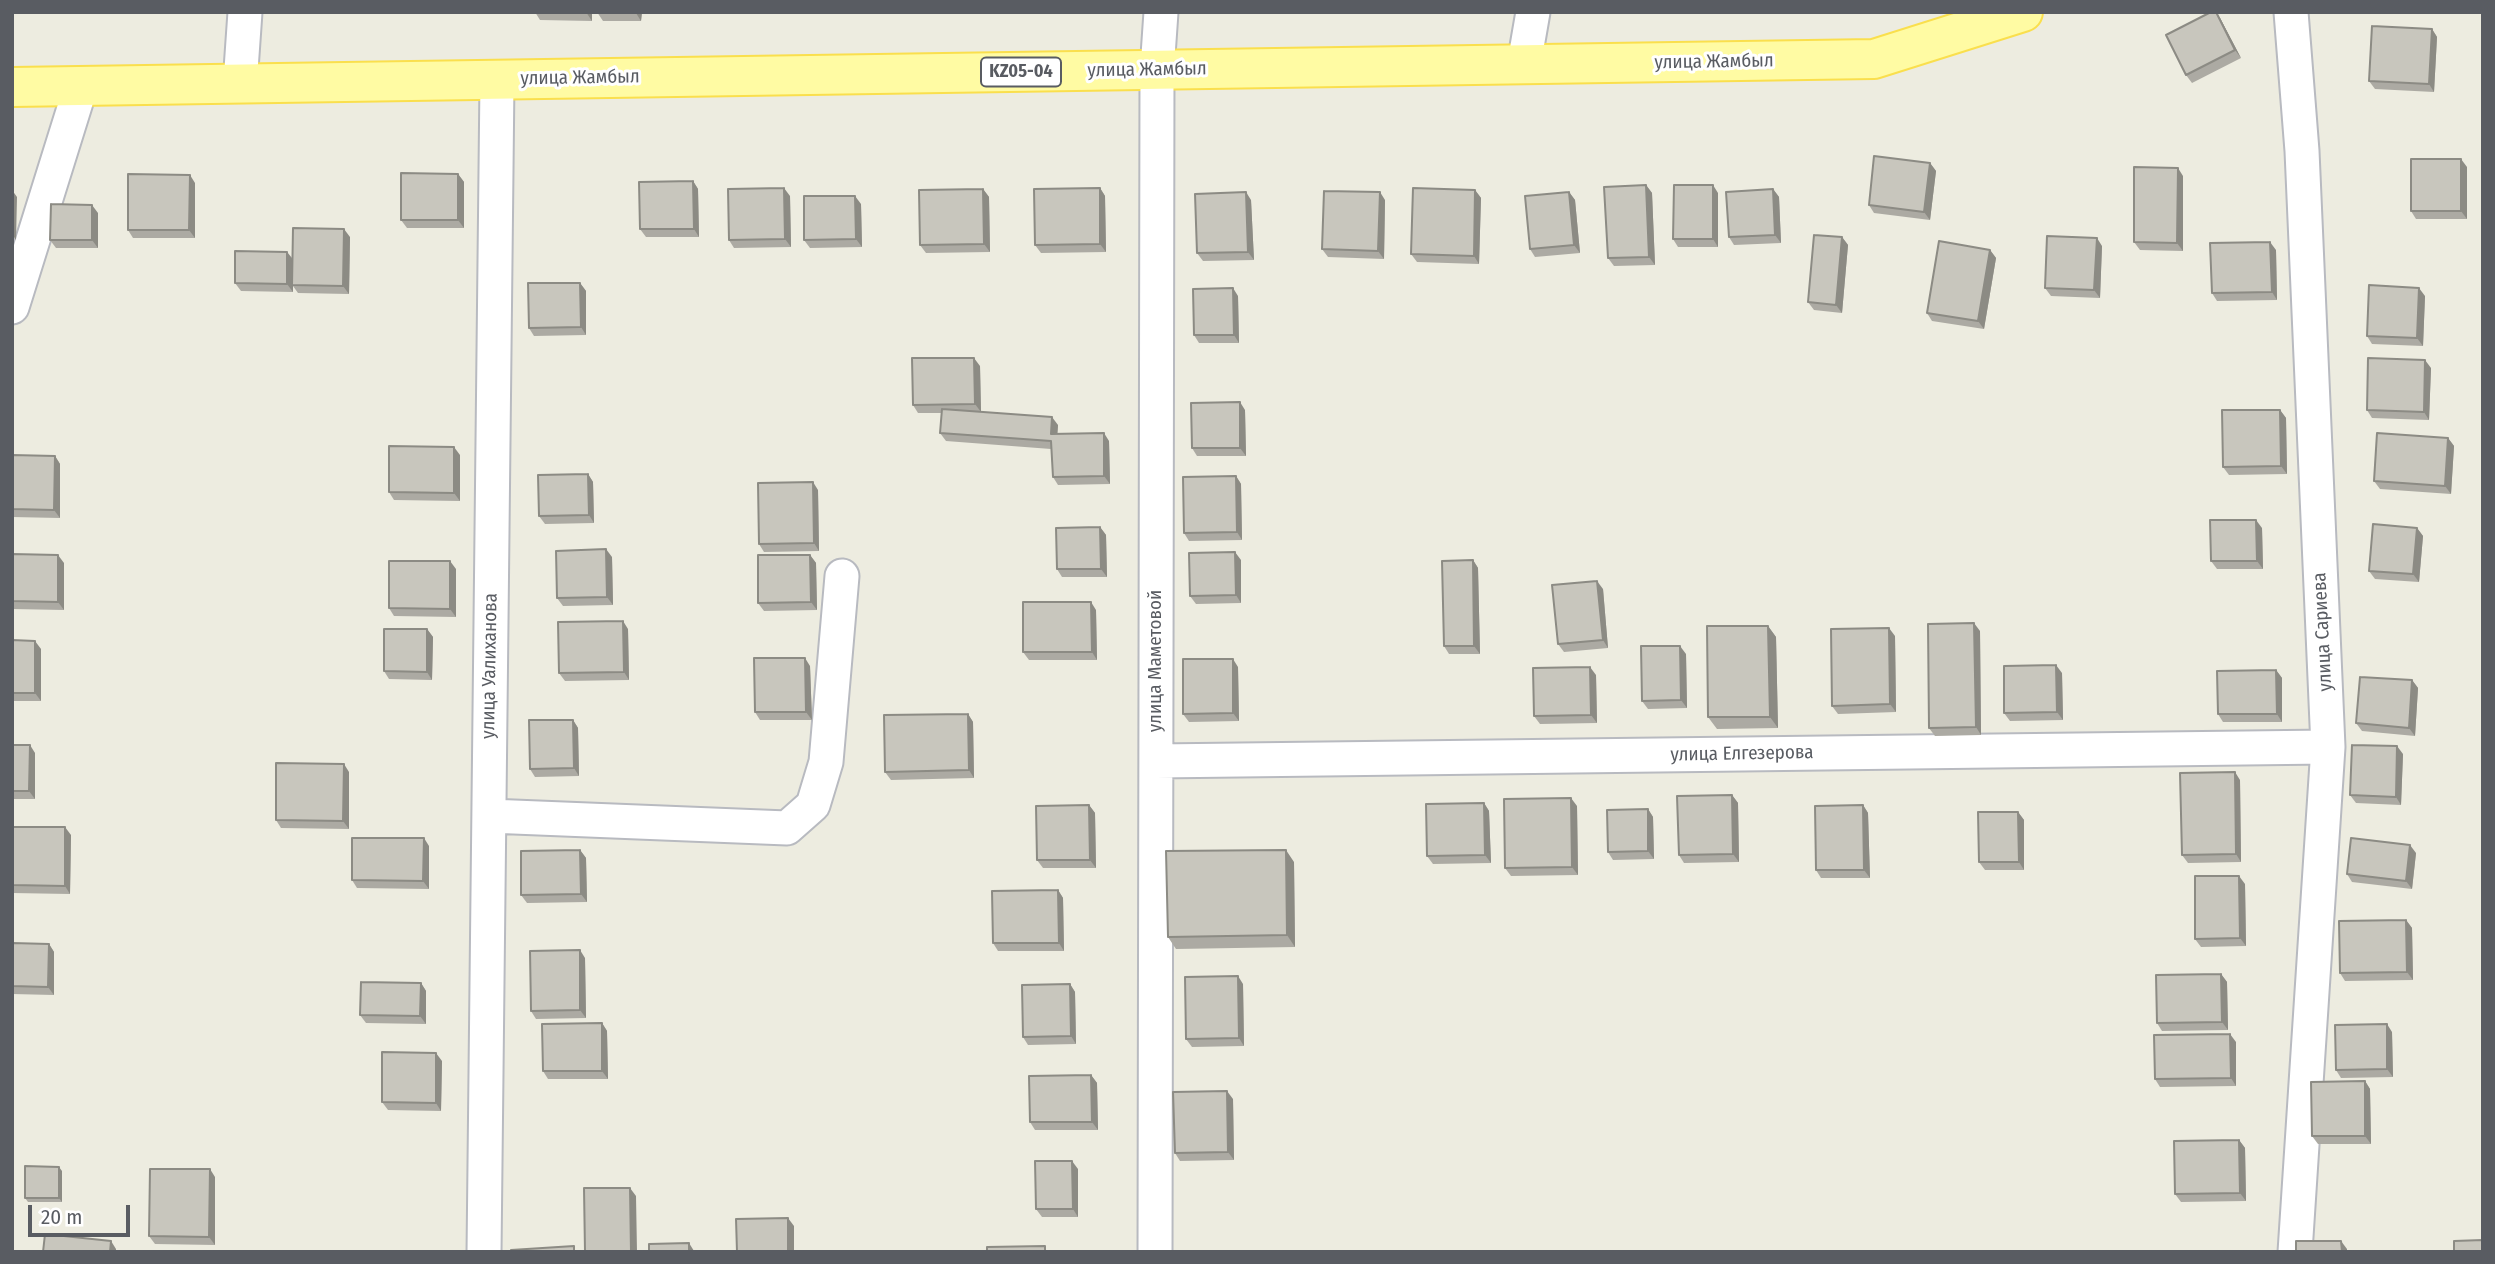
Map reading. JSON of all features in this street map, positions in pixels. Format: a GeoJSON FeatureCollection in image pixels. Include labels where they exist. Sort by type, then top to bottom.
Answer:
{"type":"FeatureCollection","features":[{"type":"Feature","properties":{"kind":"main road","name":"улица Жамбыл"},"geometry":{"type":"LineString","coordinates":[[12,87],[1874,59],[2023,12]]}},
{"type":"Feature","properties":{"kind":"street"},"geometry":{"type":"LineString","coordinates":[[240,84],[244,12]]}},
{"type":"Feature","properties":{"kind":"street","name":"улица Маметовой"},"geometry":{"type":"LineString","coordinates":[[1154,1252],[1157,70],[1161,12]]}},
{"type":"Feature","properties":{"kind":"street"},"geometry":{"type":"LineString","coordinates":[[1524,64],[1533,12]]}},
{"type":"Feature","properties":{"kind":"street","name":"улица Сариева"},"geometry":{"type":"LineString","coordinates":[[2291,12],[2302,151],[2328,747],[2295,1252]]}},
{"type":"Feature","properties":{"kind":"street","name":"улица Уалиханова"},"geometry":{"type":"LineString","coordinates":[[484,1252],[497,80]]}},
{"type":"Feature","properties":{"kind":"street"},"geometry":{"type":"LineString","coordinates":[[12,307],[81,86]]}},
{"type":"Feature","properties":{"kind":"street"},"geometry":{"type":"LineString","coordinates":[[489,816],[787,828],[813,806],[826,762],[842,576]]}},
{"type":"Feature","properties":{"kind":"street","name":"улица Елгезерова"},"geometry":{"type":"LineString","coordinates":[[1156,761],[2328,747]]}},
{"type":"Feature","properties":{"kind":"building"},"geometry":{"type":"Polygon","coordinates":[[[2216,12],[2235,50],[2186,75],[2166,35],[2216,12]]]}},
{"type":"Feature","properties":{"kind":"building"},"geometry":{"type":"Polygon","coordinates":[[[2372,26],[2432,29],[2429,84],[2369,81],[2372,26]]]}},
{"type":"Feature","properties":{"kind":"building"},"geometry":{"type":"Polygon","coordinates":[[[1874,156],[1930,163],[1924,212],[1869,205],[1874,156]]]}},
{"type":"Feature","properties":{"kind":"building"},"geometry":{"type":"Polygon","coordinates":[[[2411,159],[2461,159],[2461,211],[2411,211],[2411,159]]]}},
{"type":"Feature","properties":{"kind":"building"},"geometry":{"type":"Polygon","coordinates":[[[2134,167],[2178,168],[2177,243],[2134,242],[2134,167]]]}},
{"type":"Feature","properties":{"kind":"building"},"geometry":{"type":"Polygon","coordinates":[[[401,173],[458,174],[458,220],[401,220],[401,173]]]}},
{"type":"Feature","properties":{"kind":"building"},"geometry":{"type":"Polygon","coordinates":[[[128,174],[190,175],[189,230],[128,230],[128,174]]]}},
{"type":"Feature","properties":{"kind":"building"},"geometry":{"type":"Polygon","coordinates":[[[693,181],[694,229],[640,229],[639,182],[693,181]]]}},
{"type":"Feature","properties":{"kind":"building"},"geometry":{"type":"Polygon","coordinates":[[[1646,185],[1649,257],[1608,258],[1604,187],[1646,185]]]}},
{"type":"Feature","properties":{"kind":"building"},"geometry":{"type":"Polygon","coordinates":[[[1674,185],[1713,185],[1713,239],[1673,239],[1674,185]]]}},
{"type":"Feature","properties":{"kind":"building"},"geometry":{"type":"Polygon","coordinates":[[[784,188],[785,239],[729,240],[728,189],[784,188]]]}},
{"type":"Feature","properties":{"kind":"building"},"geometry":{"type":"Polygon","coordinates":[[[1100,188],[1100,244],[1035,245],[1034,189],[1100,188]]]}},
{"type":"Feature","properties":{"kind":"building"},"geometry":{"type":"Polygon","coordinates":[[[1413,188],[1475,190],[1474,256],[1411,254],[1413,188]]]}},
{"type":"Feature","properties":{"kind":"building"},"geometry":{"type":"Polygon","coordinates":[[[983,189],[984,244],[920,245],[919,190],[983,189]]]}},
{"type":"Feature","properties":{"kind":"building"},"geometry":{"type":"Polygon","coordinates":[[[1773,189],[1775,235],[1729,237],[1726,192],[1773,189]]]}},
{"type":"Feature","properties":{"kind":"building"},"geometry":{"type":"Polygon","coordinates":[[[1324,191],[1380,192],[1378,251],[1322,249],[1324,191]]]}},
{"type":"Feature","properties":{"kind":"building"},"geometry":{"type":"Polygon","coordinates":[[[1246,192],[1248,252],[1197,253],[1195,194],[1246,192]]]}},
{"type":"Feature","properties":{"kind":"building"},"geometry":{"type":"Polygon","coordinates":[[[1569,192],[1574,245],[1530,249],[1525,196],[1569,192]]]}},
{"type":"Feature","properties":{"kind":"building"},"geometry":{"type":"Polygon","coordinates":[[[804,196],[855,196],[856,239],[804,240],[804,196]]]}},
{"type":"Feature","properties":{"kind":"building"},"geometry":{"type":"Polygon","coordinates":[[[51,204],[92,205],[92,240],[50,240],[51,204]]]}},
{"type":"Feature","properties":{"kind":"building"},"geometry":{"type":"Polygon","coordinates":[[[293,228],[344,229],[343,286],[292,285],[293,228]]]}},
{"type":"Feature","properties":{"kind":"building"},"geometry":{"type":"Polygon","coordinates":[[[1814,235],[1842,237],[1836,305],[1808,302],[1814,235]]]}},
{"type":"Feature","properties":{"kind":"building"},"geometry":{"type":"Polygon","coordinates":[[[2047,236],[2097,238],[2094,290],[2045,288],[2047,236]]]}},
{"type":"Feature","properties":{"kind":"building"},"geometry":{"type":"Polygon","coordinates":[[[1939,241],[1990,250],[1978,321],[1927,313],[1939,241]]]}},
{"type":"Feature","properties":{"kind":"building"},"geometry":{"type":"Polygon","coordinates":[[[2270,242],[2272,292],[2212,293],[2210,243],[2270,242]]]}},
{"type":"Feature","properties":{"kind":"building"},"geometry":{"type":"Polygon","coordinates":[[[235,251],[287,252],[287,284],[235,283],[235,251]]]}},
{"type":"Feature","properties":{"kind":"building"},"geometry":{"type":"Polygon","coordinates":[[[528,283],[580,283],[581,327],[529,328],[528,283]]]}},
{"type":"Feature","properties":{"kind":"building"},"geometry":{"type":"Polygon","coordinates":[[[2369,285],[2419,288],[2417,338],[2367,336],[2369,285]]]}},
{"type":"Feature","properties":{"kind":"building"},"geometry":{"type":"Polygon","coordinates":[[[1233,288],[1234,335],[1194,335],[1193,289],[1233,288]]]}},
{"type":"Feature","properties":{"kind":"building"},"geometry":{"type":"Polygon","coordinates":[[[912,358],[974,358],[975,404],[913,405],[912,358]]]}},
{"type":"Feature","properties":{"kind":"building"},"geometry":{"type":"Polygon","coordinates":[[[2368,358],[2425,360],[2424,412],[2367,410],[2368,358]]]}},
{"type":"Feature","properties":{"kind":"building"},"geometry":{"type":"Polygon","coordinates":[[[1240,402],[1240,448],[1192,448],[1191,403],[1240,402]]]}},
{"type":"Feature","properties":{"kind":"building"},"geometry":{"type":"Polygon","coordinates":[[[942,409],[1052,417],[1051,434],[1104,433],[1104,476],[1053,477],[1051,441],[940,433],[942,409]]]}},
{"type":"Feature","properties":{"kind":"building"},"geometry":{"type":"Polygon","coordinates":[[[2222,410],[2280,410],[2281,466],[2223,467],[2222,410]]]}},
{"type":"Feature","properties":{"kind":"building"},"geometry":{"type":"Polygon","coordinates":[[[2377,433],[2448,438],[2445,486],[2374,481],[2377,433]]]}},
{"type":"Feature","properties":{"kind":"building"},"geometry":{"type":"Polygon","coordinates":[[[389,446],[454,447],[454,493],[389,492],[389,446]]]}},
{"type":"Feature","properties":{"kind":"building"},"geometry":{"type":"Polygon","coordinates":[[[12,455],[55,456],[54,510],[12,509],[12,455]]]}},
{"type":"Feature","properties":{"kind":"building"},"geometry":{"type":"Polygon","coordinates":[[[588,474],[589,515],[539,516],[538,475],[588,474]]]}},
{"type":"Feature","properties":{"kind":"building"},"geometry":{"type":"Polygon","coordinates":[[[1236,476],[1237,532],[1184,533],[1183,477],[1236,476]]]}},
{"type":"Feature","properties":{"kind":"building"},"geometry":{"type":"Polygon","coordinates":[[[813,482],[814,543],[759,544],[758,483],[813,482]]]}},
{"type":"Feature","properties":{"kind":"building"},"geometry":{"type":"Polygon","coordinates":[[[2210,520],[2256,520],[2257,561],[2211,561],[2210,520]]]}},
{"type":"Feature","properties":{"kind":"building"},"geometry":{"type":"Polygon","coordinates":[[[2373,524],[2417,528],[2413,574],[2369,571],[2373,524]]]}},
{"type":"Feature","properties":{"kind":"building"},"geometry":{"type":"Polygon","coordinates":[[[1100,527],[1101,569],[1057,569],[1056,528],[1100,527]]]}},
{"type":"Feature","properties":{"kind":"building"},"geometry":{"type":"Polygon","coordinates":[[[606,549],[607,597],[557,598],[556,551],[606,549]]]}},
{"type":"Feature","properties":{"kind":"building"},"geometry":{"type":"Polygon","coordinates":[[[1235,552],[1236,595],[1190,596],[1189,553],[1235,552]]]}},
{"type":"Feature","properties":{"kind":"building"},"geometry":{"type":"Polygon","coordinates":[[[12,554],[58,555],[58,602],[12,601],[12,554]]]}},
{"type":"Feature","properties":{"kind":"building"},"geometry":{"type":"Polygon","coordinates":[[[758,555],[810,555],[811,602],[758,603],[758,555]]]}},
{"type":"Feature","properties":{"kind":"building"},"geometry":{"type":"Polygon","coordinates":[[[1473,560],[1474,646],[1444,646],[1442,561],[1473,560]]]}},
{"type":"Feature","properties":{"kind":"building"},"geometry":{"type":"Polygon","coordinates":[[[389,561],[450,561],[450,609],[389,608],[389,561]]]}},
{"type":"Feature","properties":{"kind":"building"},"geometry":{"type":"Polygon","coordinates":[[[1597,581],[1603,640],[1558,644],[1552,585],[1597,581]]]}},
{"type":"Feature","properties":{"kind":"building"},"geometry":{"type":"Polygon","coordinates":[[[1023,602],[1091,602],[1092,652],[1023,652],[1023,602]]]}},
{"type":"Feature","properties":{"kind":"building"},"geometry":{"type":"Polygon","coordinates":[[[623,621],[624,672],[559,673],[558,622],[623,621]]]}},
{"type":"Feature","properties":{"kind":"building"},"geometry":{"type":"Polygon","coordinates":[[[1974,623],[1976,727],[1929,728],[1928,624],[1974,623]]]}},
{"type":"Feature","properties":{"kind":"building"},"geometry":{"type":"Polygon","coordinates":[[[1707,626],[1768,626],[1770,717],[1708,717],[1707,626]]]}},
{"type":"Feature","properties":{"kind":"building"},"geometry":{"type":"Polygon","coordinates":[[[1889,628],[1890,704],[1832,706],[1831,629],[1889,628]]]}},
{"type":"Feature","properties":{"kind":"building"},"geometry":{"type":"Polygon","coordinates":[[[384,629],[427,629],[427,672],[384,671],[384,629]]]}},
{"type":"Feature","properties":{"kind":"building"},"geometry":{"type":"Polygon","coordinates":[[[12,640],[35,641],[35,693],[12,693],[12,640]]]}},
{"type":"Feature","properties":{"kind":"building"},"geometry":{"type":"Polygon","coordinates":[[[1641,646],[1680,646],[1681,700],[1642,701],[1641,646]]]}},
{"type":"Feature","properties":{"kind":"building"},"geometry":{"type":"Polygon","coordinates":[[[754,658],[805,658],[806,712],[755,712],[754,658]]]}},
{"type":"Feature","properties":{"kind":"building"},"geometry":{"type":"Polygon","coordinates":[[[1183,659],[1233,659],[1233,713],[1183,714],[1183,659]]]}},
{"type":"Feature","properties":{"kind":"building"},"geometry":{"type":"Polygon","coordinates":[[[2056,665],[2057,712],[2004,713],[2004,666],[2056,665]]]}},
{"type":"Feature","properties":{"kind":"building"},"geometry":{"type":"Polygon","coordinates":[[[1590,667],[1591,715],[1534,716],[1533,668],[1590,667]]]}},
{"type":"Feature","properties":{"kind":"building"},"geometry":{"type":"Polygon","coordinates":[[[2276,670],[2277,714],[2218,714],[2217,671],[2276,670]]]}},
{"type":"Feature","properties":{"kind":"building"},"geometry":{"type":"Polygon","coordinates":[[[2360,677],[2412,680],[2409,728],[2356,723],[2360,677]]]}},
{"type":"Feature","properties":{"kind":"building"},"geometry":{"type":"Polygon","coordinates":[[[968,714],[969,770],[885,772],[884,715],[968,714]]]}},
{"type":"Feature","properties":{"kind":"building"},"geometry":{"type":"Polygon","coordinates":[[[529,720],[573,720],[574,768],[530,769],[529,720]]]}},
{"type":"Feature","properties":{"kind":"building"},"geometry":{"type":"Polygon","coordinates":[[[12,745],[30,745],[29,791],[12,791],[12,745]]]}},
{"type":"Feature","properties":{"kind":"building"},"geometry":{"type":"Polygon","coordinates":[[[2352,745],[2397,746],[2396,797],[2350,795],[2352,745]]]}},
{"type":"Feature","properties":{"kind":"building"},"geometry":{"type":"Polygon","coordinates":[[[276,763],[344,764],[343,821],[276,820],[276,763]]]}},
{"type":"Feature","properties":{"kind":"building"},"geometry":{"type":"Polygon","coordinates":[[[2235,772],[2236,854],[2182,855],[2180,773],[2235,772]]]}},
{"type":"Feature","properties":{"kind":"building"},"geometry":{"type":"Polygon","coordinates":[[[1732,795],[1733,854],[1679,855],[1677,796],[1732,795]]]}},
{"type":"Feature","properties":{"kind":"building"},"geometry":{"type":"Polygon","coordinates":[[[1571,798],[1572,867],[1505,868],[1504,799],[1571,798]]]}},
{"type":"Feature","properties":{"kind":"building"},"geometry":{"type":"Polygon","coordinates":[[[1484,803],[1485,855],[1427,856],[1426,804],[1484,803]]]}},
{"type":"Feature","properties":{"kind":"building"},"geometry":{"type":"Polygon","coordinates":[[[1089,805],[1090,860],[1037,860],[1036,806],[1089,805]]]}},
{"type":"Feature","properties":{"kind":"building"},"geometry":{"type":"Polygon","coordinates":[[[1863,805],[1864,870],[1816,870],[1815,806],[1863,805]]]}},
{"type":"Feature","properties":{"kind":"building"},"geometry":{"type":"Polygon","coordinates":[[[1648,809],[1648,851],[1608,852],[1607,810],[1648,809]]]}},
{"type":"Feature","properties":{"kind":"building"},"geometry":{"type":"Polygon","coordinates":[[[1978,812],[2018,812],[2019,862],[1979,862],[1978,812]]]}},
{"type":"Feature","properties":{"kind":"building"},"geometry":{"type":"Polygon","coordinates":[[[12,827],[65,827],[65,886],[12,885],[12,827]]]}},
{"type":"Feature","properties":{"kind":"building"},"geometry":{"type":"Polygon","coordinates":[[[352,838],[424,838],[423,881],[352,880],[352,838]]]}},
{"type":"Feature","properties":{"kind":"building"},"geometry":{"type":"Polygon","coordinates":[[[2351,838],[2410,845],[2406,881],[2347,874],[2351,838]]]}},
{"type":"Feature","properties":{"kind":"building"},"geometry":{"type":"Polygon","coordinates":[[[580,850],[581,894],[521,895],[521,851],[580,850]]]}},
{"type":"Feature","properties":{"kind":"building"},"geometry":{"type":"Polygon","coordinates":[[[1286,850],[1287,935],[1168,937],[1166,851],[1286,850]]]}},
{"type":"Feature","properties":{"kind":"building"},"geometry":{"type":"Polygon","coordinates":[[[2195,876],[2239,876],[2240,938],[2195,939],[2195,876]]]}},
{"type":"Feature","properties":{"kind":"building"},"geometry":{"type":"Polygon","coordinates":[[[1058,890],[1059,943],[993,943],[992,891],[1058,890]]]}},
{"type":"Feature","properties":{"kind":"building"},"geometry":{"type":"Polygon","coordinates":[[[2406,920],[2407,972],[2340,973],[2339,921],[2406,920]]]}},
{"type":"Feature","properties":{"kind":"building"},"geometry":{"type":"Polygon","coordinates":[[[12,943],[49,944],[48,987],[12,986],[12,943]]]}},
{"type":"Feature","properties":{"kind":"building"},"geometry":{"type":"Polygon","coordinates":[[[580,950],[580,1010],[531,1011],[530,951],[580,950]]]}},
{"type":"Feature","properties":{"kind":"building"},"geometry":{"type":"Polygon","coordinates":[[[2221,974],[2222,1022],[2157,1023],[2156,975],[2221,974]]]}},
{"type":"Feature","properties":{"kind":"building"},"geometry":{"type":"Polygon","coordinates":[[[1238,976],[1239,1038],[1186,1039],[1185,977],[1238,976]]]}},
{"type":"Feature","properties":{"kind":"building"},"geometry":{"type":"Polygon","coordinates":[[[361,982],[421,983],[420,1016],[360,1015],[361,982]]]}},
{"type":"Feature","properties":{"kind":"building"},"geometry":{"type":"Polygon","coordinates":[[[1070,984],[1071,1036],[1023,1037],[1022,985],[1070,984]]]}},
{"type":"Feature","properties":{"kind":"building"},"geometry":{"type":"Polygon","coordinates":[[[602,1023],[602,1071],[543,1071],[542,1024],[602,1023]]]}},
{"type":"Feature","properties":{"kind":"building"},"geometry":{"type":"Polygon","coordinates":[[[2387,1024],[2387,1069],[2336,1070],[2335,1025],[2387,1024]]]}},
{"type":"Feature","properties":{"kind":"building"},"geometry":{"type":"Polygon","coordinates":[[[2230,1034],[2231,1078],[2155,1079],[2154,1035],[2230,1034]]]}},
{"type":"Feature","properties":{"kind":"building"},"geometry":{"type":"Polygon","coordinates":[[[382,1052],[436,1053],[436,1103],[382,1102],[382,1052]]]}},
{"type":"Feature","properties":{"kind":"building"},"geometry":{"type":"Polygon","coordinates":[[[1091,1075],[1092,1122],[1030,1122],[1029,1076],[1091,1075]]]}},
{"type":"Feature","properties":{"kind":"building"},"geometry":{"type":"Polygon","coordinates":[[[2365,1081],[2365,1136],[2312,1136],[2311,1082],[2365,1081]]]}},
{"type":"Feature","properties":{"kind":"building"},"geometry":{"type":"Polygon","coordinates":[[[1227,1091],[1228,1152],[1175,1153],[1173,1092],[1227,1091]]]}},
{"type":"Feature","properties":{"kind":"building"},"geometry":{"type":"Polygon","coordinates":[[[2239,1140],[2240,1193],[2175,1194],[2174,1141],[2239,1140]]]}},
{"type":"Feature","properties":{"kind":"building"},"geometry":{"type":"Polygon","coordinates":[[[1035,1161],[1072,1161],[1073,1209],[1036,1209],[1035,1161]]]}},
{"type":"Feature","properties":{"kind":"building"},"geometry":{"type":"Polygon","coordinates":[[[25,1166],[59,1167],[59,1198],[25,1198],[25,1166]]]}},
{"type":"Feature","properties":{"kind":"building"},"geometry":{"type":"Polygon","coordinates":[[[150,1169],[210,1169],[209,1237],[149,1236],[150,1169]]]}},
{"type":"Feature","properties":{"kind":"building"},"geometry":{"type":"Polygon","coordinates":[[[584,1188],[630,1188],[631,1252],[585,1252],[584,1188]]]}},
{"type":"Feature","properties":{"kind":"building"},"geometry":{"type":"Polygon","coordinates":[[[788,1218],[788,1252],[737,1252],[736,1219],[788,1218]]]}},
{"type":"Feature","properties":{"kind":"building"},"geometry":{"type":"Polygon","coordinates":[[[45,1234],[111,1241],[110,1252],[43,1252],[45,1234]]]}},
{"type":"Feature","properties":{"kind":"building"},"geometry":{"type":"Polygon","coordinates":[[[2483,1240],[2483,1252],[2454,1252],[2454,1241],[2483,1240]]]}},
{"type":"Feature","properties":{"kind":"building"},"geometry":{"type":"Polygon","coordinates":[[[2296,1241],[2341,1241],[2342,1252],[2296,1252],[2296,1241]]]}},
{"type":"Feature","properties":{"kind":"building"},"geometry":{"type":"Polygon","coordinates":[[[689,1243],[689,1252],[649,1252],[649,1244],[689,1243]]]}},
{"type":"Feature","properties":{"kind":"building"},"geometry":{"type":"Polygon","coordinates":[[[574,1246],[574,1252],[511,1252],[511,1250],[574,1246]]]}},
{"type":"Feature","properties":{"kind":"building"},"geometry":{"type":"Polygon","coordinates":[[[1045,1246],[1045,1252],[987,1252],[987,1247],[1045,1246]]]}}]}
